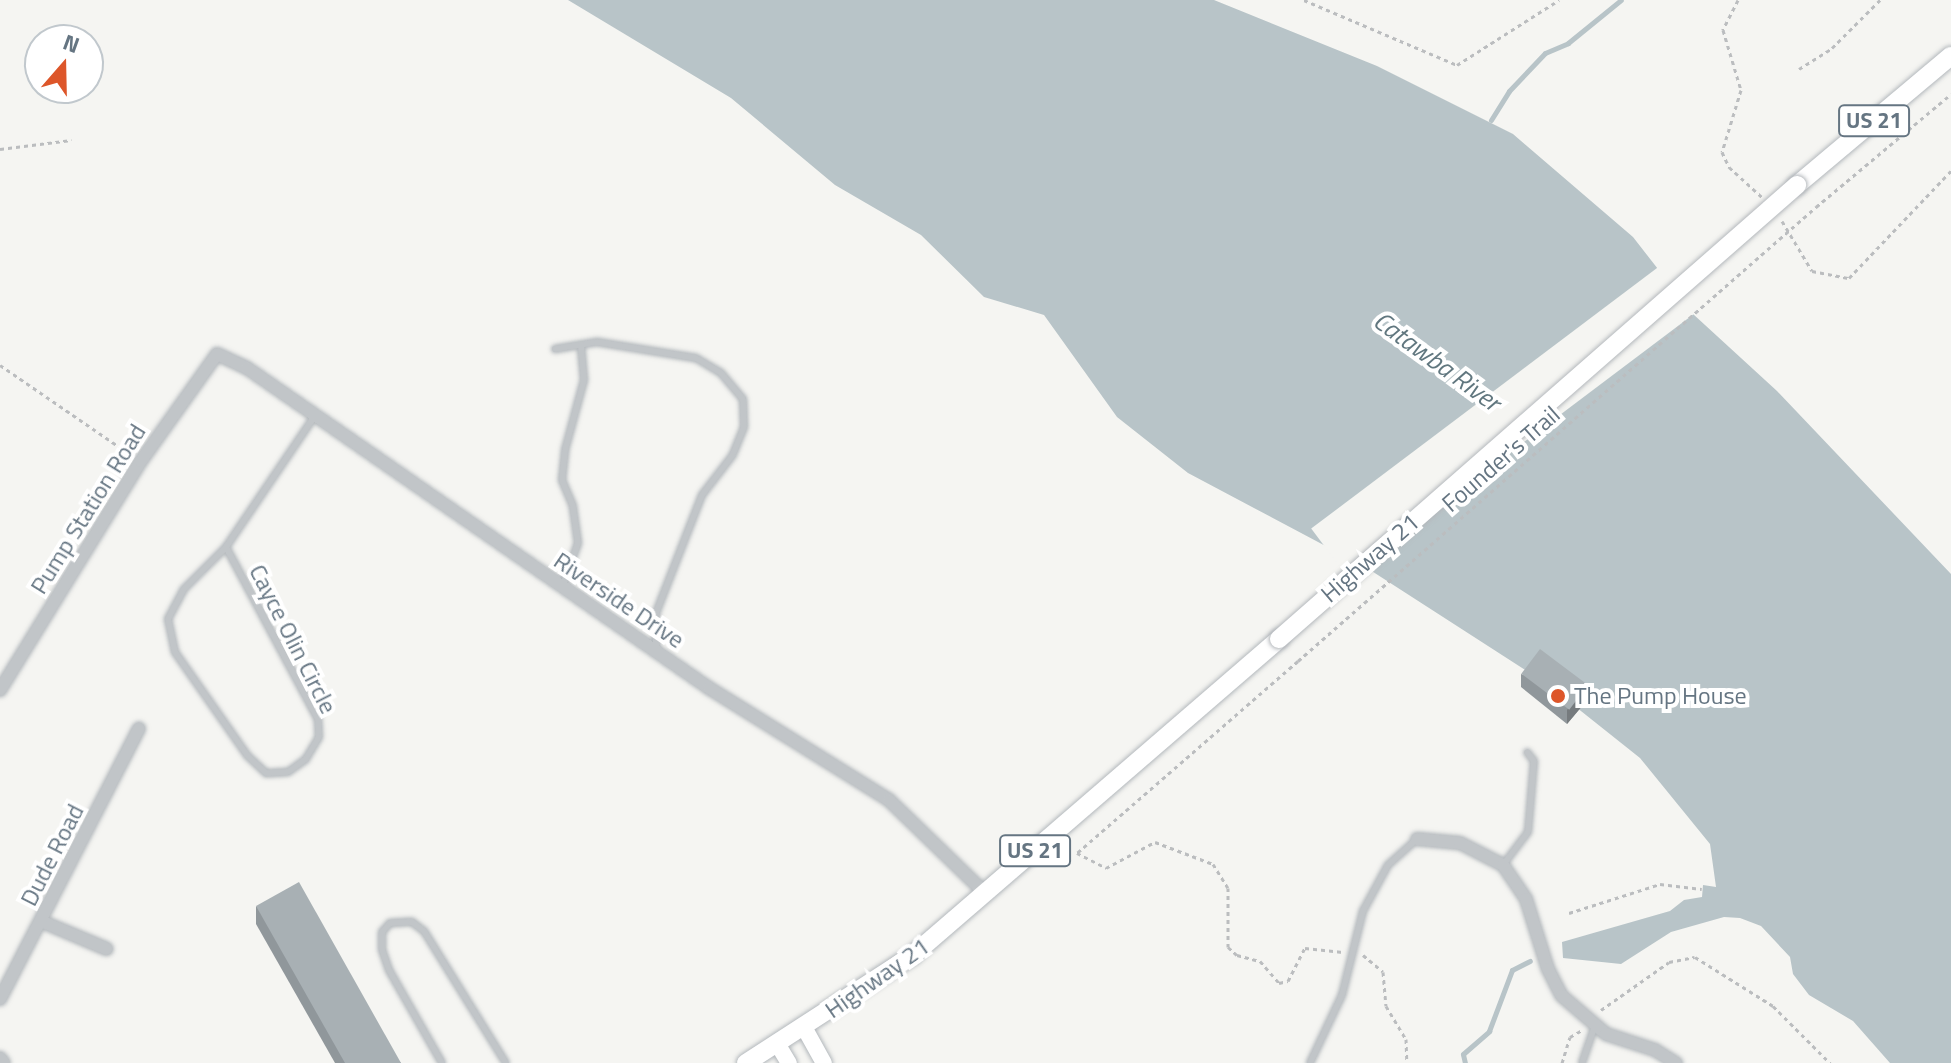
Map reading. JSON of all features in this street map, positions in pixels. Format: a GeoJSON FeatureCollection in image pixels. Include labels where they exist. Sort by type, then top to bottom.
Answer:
{"type":"FeatureCollection","features":[{"type":"Feature","properties":{"kind":"main road","name":"Highway 21"},"geometry":{"type":"LineString","coordinates":[[778,1045],[913,955],[986,894],[1797,185],[1951,56]]}},
{"type":"Feature","properties":{"kind":"main road","name":"US 21"},"geometry":{"type":"LineString","coordinates":[[746,1063],[778,1045]]}},
{"type":"Feature","properties":{"kind":"street","name":"Riverside Drive"},"geometry":{"type":"LineString","coordinates":[[217,354],[247,368],[656,652],[889,800],[986,894]]}},
{"type":"Feature","properties":{"kind":"street","name":"Pump Station Road"},"geometry":{"type":"LineString","coordinates":[[0,690],[141,461],[217,354]]}},
{"type":"Feature","properties":{"kind":"street","name":"Dude Road"},"geometry":{"type":"LineString","coordinates":[[0,999],[43,922],[139,729]]}},
{"type":"Feature","properties":{"kind":"street"},"geometry":{"type":"LineString","coordinates":[[1417,839],[1460,843],[1503,865],[1526,899],[1556,986],[1593,1022],[1676,1063]]}},
{"type":"Feature","properties":{"kind":"street"},"geometry":{"type":"LineString","coordinates":[[43,922],[107,949]]}},
{"type":"Feature","properties":{"kind":"street"},"geometry":{"type":"LineString","coordinates":[[805,1029],[824,1063]]}},
{"type":"Feature","properties":{"kind":"street"},"geometry":{"type":"LineString","coordinates":[[778,1045],[789,1063]]}},
{"type":"Feature","properties":{"kind":"street"},"geometry":{"type":"LineString","coordinates":[[0,1058],[4,1063]]}},
{"type":"Feature","properties":{"kind":"lane"},"geometry":{"type":"LineString","coordinates":[[555,349],[581,345],[622,345],[696,358],[721,373],[743,399],[744,427],[732,456],[702,495],[656,613],[656,652]]}},
{"type":"Feature","properties":{"kind":"lane"},"geometry":{"type":"LineString","coordinates":[[562,588],[578,543],[573,506],[562,480],[565,450],[584,380],[581,345]]}},
{"type":"Feature","properties":{"kind":"lane","name":"Cayce Olin Circle"},"geometry":{"type":"LineString","coordinates":[[226,547],[318,719],[319,737],[306,759],[288,772],[266,773],[247,755],[175,652],[168,619],[184,589],[226,547],[314,417]]}},
{"type":"Feature","properties":{"kind":"lane"},"geometry":{"type":"LineString","coordinates":[[1503,865],[1528,832],[1534,761],[1527,752]]}},
{"type":"Feature","properties":{"kind":"lane"},"geometry":{"type":"LineString","coordinates":[[1310,1063],[1335,1016],[1363,911],[1388,865],[1417,839]]}},
{"type":"Feature","properties":{"kind":"lane"},"geometry":{"type":"LineString","coordinates":[[442,1063],[389,970],[382,950],[382,932],[390,923],[412,922],[424,931],[506,1063]]}},
{"type":"Feature","properties":{"kind":"lane"},"geometry":{"type":"LineString","coordinates":[[1582,1063],[1593,1022]]}},
{"type":"Feature","properties":{"kind":"path"},"geometry":{"type":"LineString","coordinates":[[1304,0],[1447,61],[1463,63],[1559,0]]}},
{"type":"Feature","properties":{"kind":"path"},"geometry":{"type":"LineString","coordinates":[[1799,69],[1832,48],[1880,0]]}},
{"type":"Feature","properties":{"kind":"path","name":"Founder's Trail"},"geometry":{"type":"LineString","coordinates":[[1350,953],[1305,948],[1288,981],[1279,983],[1260,961],[1237,955],[1228,947],[1228,888],[1213,864],[1155,842],[1106,868],[1077,853],[1816,207],[1951,94]]}},
{"type":"Feature","properties":{"kind":"path"},"geometry":{"type":"LineString","coordinates":[[0,149],[71,140]]}},
{"type":"Feature","properties":{"kind":"path"},"geometry":{"type":"LineString","coordinates":[[0,365],[141,461]]}},
{"type":"Feature","properties":{"kind":"path"},"geometry":{"type":"LineString","coordinates":[[1569,913],[1660,884],[1702,889]]}},
{"type":"Feature","properties":{"kind":"path"},"geometry":{"type":"LineString","coordinates":[[1350,953],[1381,968],[1386,1006],[1407,1045],[1407,1063]]}},
{"type":"Feature","properties":{"kind":"path"},"geometry":{"type":"LineString","coordinates":[[1562,1063],[1571,1035],[1593,1022],[1669,962],[1695,957],[1773,1006],[1830,1063]]}},
{"type":"Feature","properties":{"kind":"water","name":"Catawba River"},"geometry":{"type":"Polygon","coordinates":[[[568,0],[1214,0],[1377,66],[1513,134],[1633,237],[1693,314],[1777,391],[1951,574],[1951,1063],[1890,1063],[1853,1021],[1809,995],[1793,974],[1790,957],[1761,926],[1740,918],[1724,917],[1671,932],[1621,964],[1563,958],[1562,942],[1670,911],[1684,900],[1702,897],[1703,885],[1716,887],[1710,844],[1640,758],[1547,684],[1367,568],[1188,473],[1117,417],[1044,315],[984,297],[921,235],[835,185],[731,98],[568,0]]]}},
{"type":"Feature","properties":{"kind":"pier"},"geometry":{"type":"Polygon","coordinates":[[[1661,265],[1697,312],[1347,576],[1311,529],[1661,265]]]}},
{"type":"Feature","properties":{"kind":"building"},"geometry":{"type":"Polygon","coordinates":[[[1540,649],[1588,685],[1569,710],[1521,674],[1540,649]]]}},
{"type":"Feature","properties":{"kind":"building"},"geometry":{"type":"Polygon","coordinates":[[[299,882],[401,1063],[345,1063],[256,906],[299,882]]]}},
{"type":"Feature","properties":{"kind":"waterway"},"geometry":{"type":"LineString","coordinates":[[1491,120],[1509,91],[1545,53],[1568,43],[1621,0]]}},
{"type":"Feature","properties":{"kind":"waterway"},"geometry":{"type":"LineString","coordinates":[[1465,1063],[1463,1054],[1489,1031],[1512,970],[1530,961]]}},
{"type":"Feature","properties":{"kind":"place","name":"The Pump House"},"geometry":{"type":"Point","coordinates":[1558,696]}}]}
